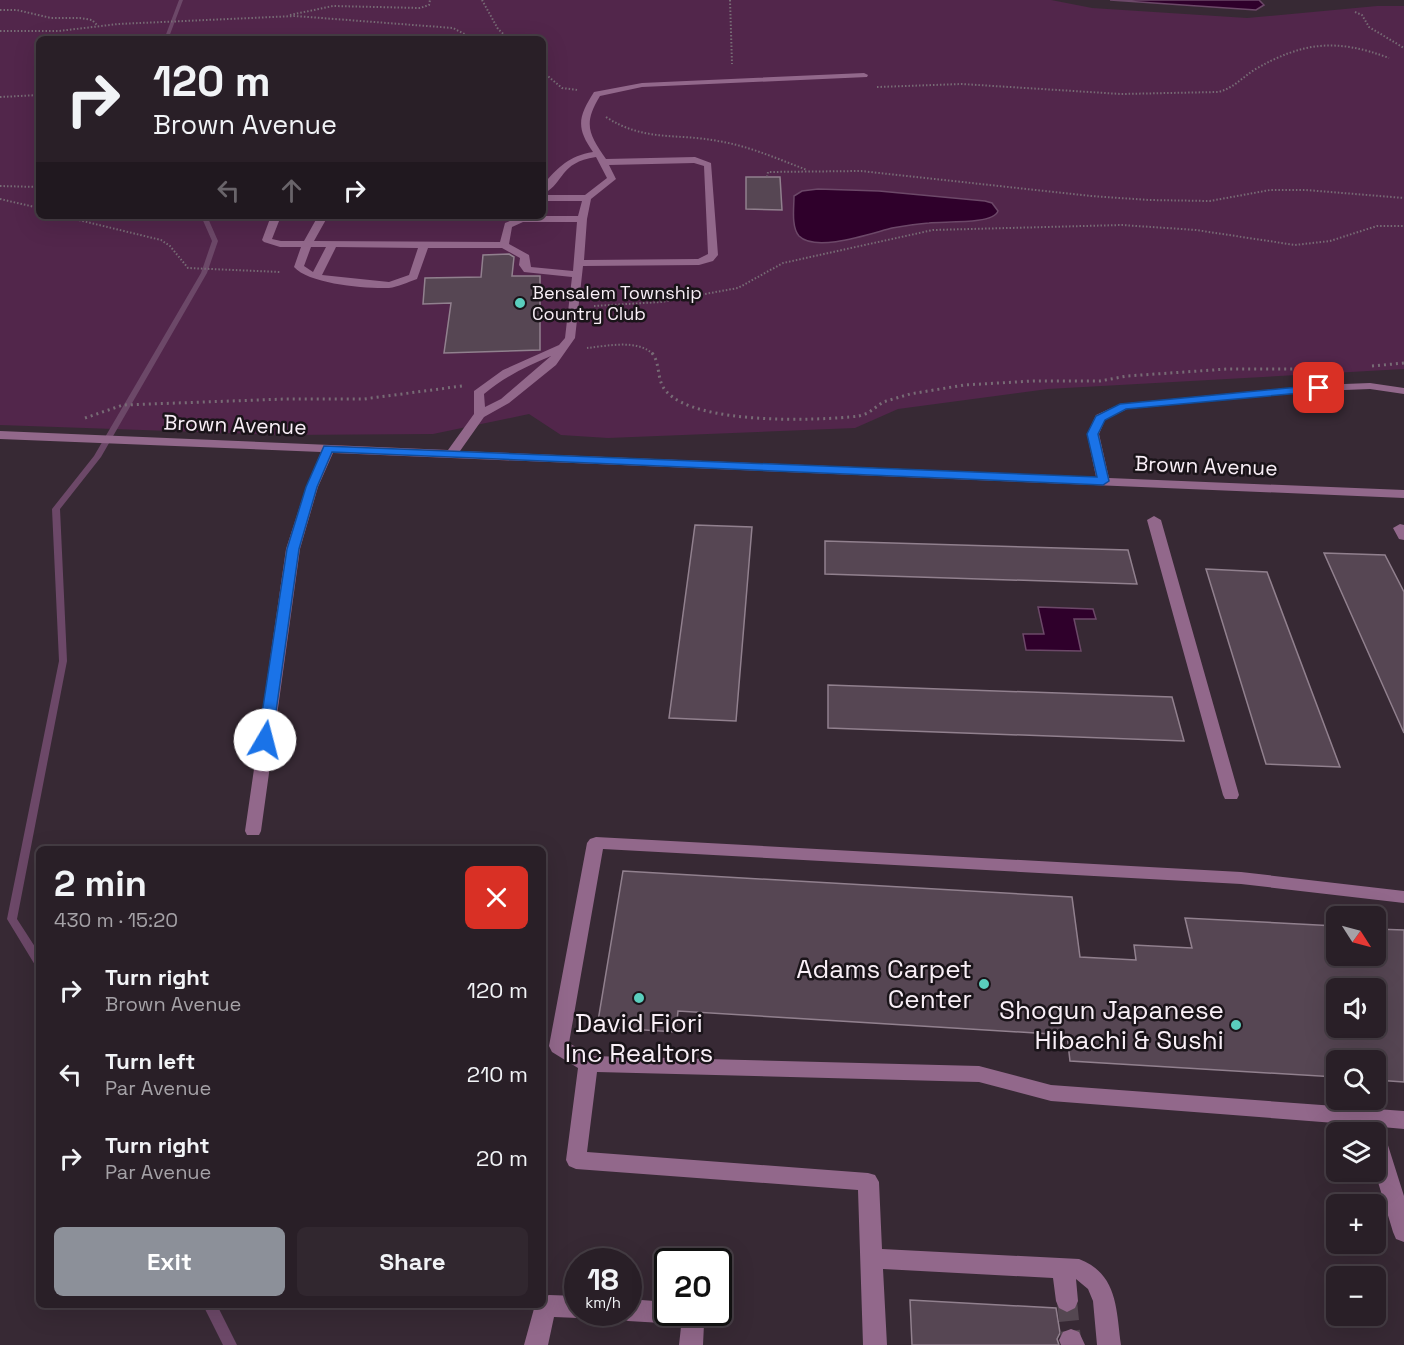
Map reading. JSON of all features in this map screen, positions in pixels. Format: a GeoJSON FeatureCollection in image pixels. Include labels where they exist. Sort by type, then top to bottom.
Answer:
{"type":"FeatureCollection","features":[{"type":"Feature","properties":{"kind":"street"},"geometry":{"type":"LineString","coordinates":[[546,198],[587,198],[612,179],[603,158],[589,142],[583,125],[590,104],[597,94],[642,85],[864,75]]}},
{"type":"Feature","properties":{"kind":"street"},"geometry":{"type":"LineString","coordinates":[[546,188],[569,161],[575,158],[695,160],[708,165],[713,255],[699,262],[578,263]]}},
{"type":"Feature","properties":{"kind":"street"},"geometry":{"type":"LineString","coordinates":[[451,454],[480,414],[505,401],[552,363],[570,338],[575,307],[582,219],[587,198]]}},
{"type":"Feature","properties":{"kind":"street"},"geometry":{"type":"LineString","coordinates":[[275,219],[267,240],[280,244],[504,245],[520,252],[525,257],[524,265],[528,270],[577,274]]}},
{"type":"Feature","properties":{"kind":"street"},"geometry":{"type":"LineString","coordinates":[[321,219],[299,267],[304,272],[329,281],[390,285],[404,282],[413,277],[424,245]]}},
{"type":"Feature","properties":{"kind":"street"},"geometry":{"type":"LineString","coordinates":[[504,245],[508,225],[522,219],[582,219]]}},
{"type":"Feature","properties":{"kind":"street"},"geometry":{"type":"LineString","coordinates":[[316,276],[332,245]]}},
{"type":"Feature","properties":{"kind":"street"},"geometry":{"type":"LineString","coordinates":[[480,414],[478,393],[492,381],[508,370],[561,348]]}},
{"type":"Feature","properties":{"kind":"street"},"geometry":{"type":"LineString","coordinates":[[1103,481],[1093,434],[1100,418],[1124,406],[1319,388],[1370,386],[1404,391]]}},
{"type":"Feature","properties":{"kind":"street","name":"Brown Avenue"},"geometry":{"type":"LineString","coordinates":[[0,435],[1404,494]]}},
{"type":"Feature","properties":{"kind":"street"},"geometry":{"type":"LineString","coordinates":[[252,831],[293,549],[312,487],[328,449]]}},
{"type":"Feature","properties":{"kind":"street"},"geometry":{"type":"LineString","coordinates":[[1154,520],[1231,795]]}},
{"type":"Feature","properties":{"kind":"street"},"geometry":{"type":"LineString","coordinates":[[1341,1122],[1051,1093],[979,1074],[588,1064],[560,1046],[596,843],[1241,878],[1404,897]]}},
{"type":"Feature","properties":{"kind":"street"},"geometry":{"type":"LineString","coordinates":[[588,1064],[576,1160],[868,1182],[875,1345]]}},
{"type":"Feature","properties":{"kind":"street"},"geometry":{"type":"LineString","coordinates":[[1386,1123],[1404,1120]]}},
{"type":"Feature","properties":{"kind":"street"},"geometry":{"type":"LineString","coordinates":[[1386,1172],[1404,1232]]}},
{"type":"Feature","properties":{"kind":"street"},"geometry":{"type":"LineString","coordinates":[[871,1258],[1079,1269],[1097,1282],[1104,1301],[1109,1345]]}},
{"type":"Feature","properties":{"kind":"street"},"geometry":{"type":"LineString","coordinates":[[1063,1268],[1067,1301]]}},
{"type":"Feature","properties":{"kind":"street"},"geometry":{"type":"LineString","coordinates":[[536,1345],[543,1312],[549,1306],[564,1307]]}},
{"type":"Feature","properties":{"kind":"street"},"geometry":{"type":"LineString","coordinates":[[642,1312],[685,1314],[693,1324],[691,1345]]}},
{"type":"Feature","properties":{"kind":"path"},"geometry":{"type":"LineString","coordinates":[[287,16],[333,6],[420,8],[429,5],[430,0]]}},
{"type":"Feature","properties":{"kind":"path"},"geometry":{"type":"LineString","coordinates":[[482,0],[498,29],[506,36]]}},
{"type":"Feature","properties":{"kind":"path"},"geometry":{"type":"LineString","coordinates":[[729,0],[730,52],[735,80]]}},
{"type":"Feature","properties":{"kind":"path"},"geometry":{"type":"LineString","coordinates":[[0,10],[17,10],[51,18],[80,18],[92,20],[98,26]]}},
{"type":"Feature","properties":{"kind":"path"},"geometry":{"type":"LineString","coordinates":[[1355,12],[1362,15],[1369,27],[1404,48]]}},
{"type":"Feature","properties":{"kind":"path"},"geometry":{"type":"LineString","coordinates":[[0,31],[59,31],[98,26],[287,16],[343,18],[453,28],[468,36]]}},
{"type":"Feature","properties":{"kind":"path"},"geometry":{"type":"LineString","coordinates":[[868,87],[962,84],[1121,94],[1218,92],[1227,90],[1250,73],[1293,51],[1306,47],[1353,49],[1389,58]]}},
{"type":"Feature","properties":{"kind":"path"},"geometry":{"type":"LineString","coordinates":[[546,75],[562,88],[597,94]]}},
{"type":"Feature","properties":{"kind":"path"},"geometry":{"type":"LineString","coordinates":[[0,98],[36,95]]}},
{"type":"Feature","properties":{"kind":"path"},"geometry":{"type":"LineString","coordinates":[[767,177],[768,172],[861,171],[1090,196],[1180,201],[1210,201],[1270,190],[1404,198]]}},
{"type":"Feature","properties":{"kind":"path"},"geometry":{"type":"LineString","coordinates":[[0,186],[36,187]]}},
{"type":"Feature","properties":{"kind":"path"},"geometry":{"type":"LineString","coordinates":[[0,199],[36,207]]}},
{"type":"Feature","properties":{"kind":"path"},"geometry":{"type":"LineString","coordinates":[[75,219],[161,240],[170,246],[188,268],[282,272]]}},
{"type":"Feature","properties":{"kind":"path"},"geometry":{"type":"LineString","coordinates":[[575,307],[662,302],[738,288],[783,263],[933,230],[1122,225],[1187,229],[1295,245],[1330,241],[1377,226],[1404,226]]}},
{"type":"Feature","properties":{"kind":"path"},"geometry":{"type":"LineString","coordinates":[[561,348],[631,346],[645,348],[651,351],[656,359],[658,378],[666,394],[701,409],[766,419],[859,416],[868,413],[883,402],[910,394],[964,386],[1033,381],[1100,381],[1128,376],[1227,369],[1308,369]]}},
{"type":"Feature","properties":{"kind":"path"},"geometry":{"type":"LineString","coordinates":[[1371,366],[1404,363]]}},
{"type":"Feature","properties":{"kind":"path"},"geometry":{"type":"LineString","coordinates":[[123,405],[285,399],[364,399],[492,381]]}},
{"type":"Feature","properties":{"kind":"shaded area"},"geometry":{"type":"Polygon","coordinates":[[[0,0],[1051,0],[1092,8],[1247,18],[1377,6],[1404,6],[1404,369],[1048,389],[898,409],[855,428],[608,438],[561,435],[529,414],[433,434],[281,435],[0,425],[0,0]]]}},
{"type":"Feature","properties":{"kind":"shaded area"},"geometry":{"type":"Polygon","coordinates":[[[1110,0],[1259,0],[1264,5],[1256,10],[1110,0]]]}},
{"type":"Feature","properties":{"kind":"shaded area"},"geometry":{"type":"Polygon","coordinates":[[[818,189],[879,191],[985,201],[992,203],[998,211],[987,218],[967,222],[911,225],[844,240],[818,243],[807,241],[799,236],[795,228],[793,211],[794,196],[802,191],[818,189]]]}},
{"type":"Feature","properties":{"kind":"shaded area"},"geometry":{"type":"Polygon","coordinates":[[[1038,607],[1093,609],[1096,619],[1074,619],[1081,651],[1026,650],[1023,634],[1044,634],[1038,607]]]}},
{"type":"Feature","properties":{"kind":"building"},"geometry":{"type":"Polygon","coordinates":[[[746,177],[780,177],[782,210],[746,209],[746,177]]]}},
{"type":"Feature","properties":{"kind":"building","name":"Bensalem Township Country Club"},"geometry":{"type":"Polygon","coordinates":[[[509,254],[514,257],[512,276],[540,276],[540,350],[444,353],[451,303],[423,304],[425,278],[481,277],[483,255],[509,254]]]}},
{"type":"Feature","properties":{"kind":"building"},"geometry":{"type":"Polygon","coordinates":[[[695,525],[752,527],[736,721],[669,718],[695,525]]]}},
{"type":"Feature","properties":{"kind":"building"},"geometry":{"type":"Polygon","coordinates":[[[825,541],[1128,550],[1137,584],[825,574],[825,541]]]}},
{"type":"Feature","properties":{"kind":"building"},"geometry":{"type":"Polygon","coordinates":[[[1324,553],[1385,555],[1404,592],[1404,733],[1324,553]]]}},
{"type":"Feature","properties":{"kind":"building"},"geometry":{"type":"Polygon","coordinates":[[[1206,569],[1267,572],[1340,767],[1266,764],[1206,569]]]}},
{"type":"Feature","properties":{"kind":"building"},"geometry":{"type":"Polygon","coordinates":[[[828,685],[1172,697],[1184,741],[828,728],[828,685]]]}},
{"type":"Feature","properties":{"kind":"building"},"geometry":{"type":"Polygon","coordinates":[[[623,871],[1072,897],[1080,957],[1136,960],[1134,945],[1192,948],[1185,918],[1326,925],[1326,966],[1386,966],[1386,929],[1404,930],[1404,1082],[1386,1081],[1386,1050],[1326,1050],[1326,1076],[1070,1061],[1067,1035],[678,1011],[676,1032],[597,1027],[623,871]]]}},
{"type":"Feature","properties":{"kind":"building"},"geometry":{"type":"Polygon","coordinates":[[[910,1300],[1056,1308],[1060,1333],[1057,1339],[1059,1345],[912,1345],[910,1300]]]}},
{"type":"Feature","properties":{"kind":"waterway"},"geometry":{"type":"LineString","coordinates":[[167,36],[181,0]]}},
{"type":"Feature","properties":{"kind":"waterway"},"geometry":{"type":"LineString","coordinates":[[36,957],[12,919],[63,661],[56,509],[97,457],[204,273],[215,241],[205,219]]}},
{"type":"Feature","properties":{"kind":"waterway"},"geometry":{"type":"LineString","coordinates":[[212,1308],[230,1345]]}},
{"type":"Feature","properties":{"kind":"tunnel"},"geometry":{"type":"LineString","coordinates":[[1067,1301],[1071,1340]]}},
{"type":"Feature","properties":{"kind":"place","name":"Bensalem Township Country Club"},"geometry":{"type":"Point","coordinates":[520,303]}},
{"type":"Feature","properties":{"kind":"place","name":"Adams Carpet Center"},"geometry":{"type":"Point","coordinates":[984,984]}},
{"type":"Feature","properties":{"kind":"place","name":"David Fiori Inc Realtors"},"geometry":{"type":"Point","coordinates":[639,998]}},
{"type":"Feature","properties":{"kind":"place","name":"Shogun Japanese Hibachi & Sushi"},"geometry":{"type":"Point","coordinates":[1236,1025]}},
{"type":"Feature","properties":{"kind":"route"},"geometry":{"type":"LineString","coordinates":[[265,740],[293,549],[312,487],[328,449],[1103,481],[1093,434],[1100,418],[1124,406],[1319,388]]}}]}
